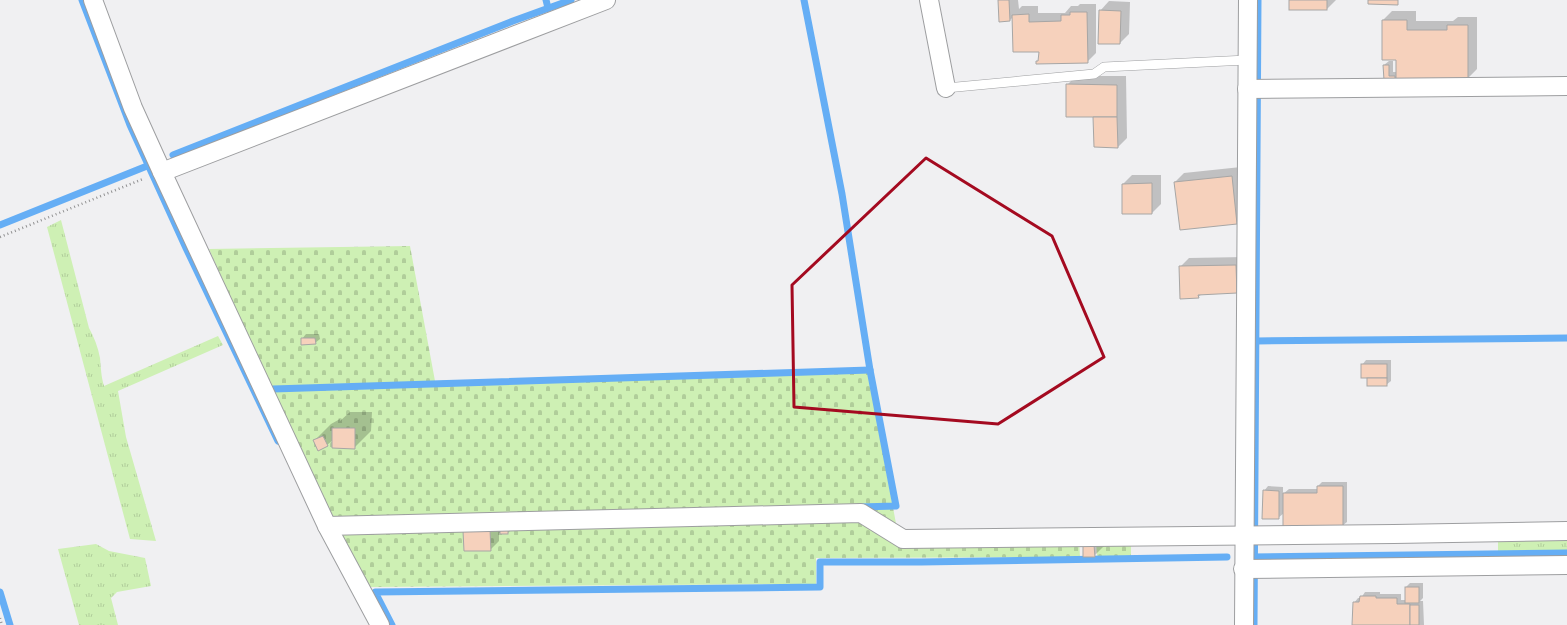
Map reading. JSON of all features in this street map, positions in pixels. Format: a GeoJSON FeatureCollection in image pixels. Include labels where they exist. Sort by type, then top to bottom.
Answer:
{"type":"FeatureCollection","features":[{"type":"Feature","properties":{"kind":"street"},"geometry":{"type":"LineString","coordinates":[[93,0],[133,108],[154,175],[327,526],[380,625]]}},
{"type":"Feature","properties":{"kind":"street"},"geometry":{"type":"LineString","coordinates":[[154,175],[606,0]]}},
{"type":"Feature","properties":{"kind":"street"},"geometry":{"type":"LineString","coordinates":[[928,0],[946,88]]}},
{"type":"Feature","properties":{"kind":"street"},"geometry":{"type":"LineString","coordinates":[[1244,625],[1251,569],[1254,89],[1247,60],[1248,0]]}},
{"type":"Feature","properties":{"kind":"street"},"geometry":{"type":"LineString","coordinates":[[1254,89],[1567,86]]}},
{"type":"Feature","properties":{"kind":"street"},"geometry":{"type":"LineString","coordinates":[[327,526],[861,513],[904,539],[1567,531]]}},
{"type":"Feature","properties":{"kind":"street"},"geometry":{"type":"LineString","coordinates":[[1251,569],[1567,565]]}},
{"type":"Feature","properties":{"kind":"lane"},"geometry":{"type":"LineString","coordinates":[[946,88],[1015,80],[1094,74],[1104,67],[1247,60]]}},
{"type":"Feature","properties":{"kind":"path"},"geometry":{"type":"LineString","coordinates":[[0,237],[154,175]]}},
{"type":"Feature","properties":{"kind":"path"},"geometry":{"type":"LineString","coordinates":[[0,618],[2,625]]}},
{"type":"Feature","properties":{"kind":"highlighted area"},"geometry":{"type":"Polygon","coordinates":[[[926,158],[1052,236],[1104,357],[998,424],[794,407],[792,285],[926,158]]]}},
{"type":"Feature","properties":{"kind":"green space"},"geometry":{"type":"Polygon","coordinates":[[[61,220],[89,328],[98,350],[104,386],[218,336],[223,345],[118,391],[126,437],[156,541],[130,539],[47,227],[61,220]]]}},
{"type":"Feature","properties":{"kind":"green space"},"geometry":{"type":"Polygon","coordinates":[[[410,246],[435,381],[867,368],[900,545],[1079,540],[1080,557],[816,558],[816,584],[370,587],[332,517],[275,398],[209,249],[410,246]]]}},
{"type":"Feature","properties":{"kind":"green space"},"geometry":{"type":"Polygon","coordinates":[[[1567,536],[1567,551],[1498,551],[1498,537],[1567,536]]]}},
{"type":"Feature","properties":{"kind":"green space"},"geometry":{"type":"Polygon","coordinates":[[[1096,540],[1131,540],[1131,556],[1097,556],[1096,540]]]}},
{"type":"Feature","properties":{"kind":"green space"},"geometry":{"type":"Polygon","coordinates":[[[96,544],[109,551],[145,558],[151,586],[117,592],[111,598],[118,625],[79,625],[58,549],[96,544]]]}},
{"type":"Feature","properties":{"kind":"building"},"geometry":{"type":"Polygon","coordinates":[[[998,0],[1009,0],[1010,21],[999,22],[998,0]]]}},
{"type":"Feature","properties":{"kind":"building"},"geometry":{"type":"Polygon","coordinates":[[[1289,0],[1327,0],[1327,10],[1289,10],[1289,0]]]}},
{"type":"Feature","properties":{"kind":"building"},"geometry":{"type":"Polygon","coordinates":[[[1368,0],[1398,0],[1398,5],[1368,4],[1368,0]]]}},
{"type":"Feature","properties":{"kind":"building"},"geometry":{"type":"Polygon","coordinates":[[[1099,10],[1121,11],[1120,44],[1098,44],[1099,10]]]}},
{"type":"Feature","properties":{"kind":"building"},"geometry":{"type":"Polygon","coordinates":[[[1070,12],[1087,12],[1088,63],[1036,64],[1036,61],[1038,61],[1039,52],[1013,52],[1012,15],[1029,14],[1029,22],[1061,21],[1061,15],[1070,15],[1070,12]]]}},
{"type":"Feature","properties":{"kind":"building"},"geometry":{"type":"Polygon","coordinates":[[[1382,20],[1407,20],[1407,30],[1447,30],[1447,25],[1468,25],[1468,79],[1396,79],[1396,60],[1382,60],[1382,20]]]}},
{"type":"Feature","properties":{"kind":"building"},"geometry":{"type":"Polygon","coordinates":[[[1383,65],[1389,65],[1389,76],[1395,76],[1395,80],[1384,80],[1383,65]]]}},
{"type":"Feature","properties":{"kind":"building"},"geometry":{"type":"Polygon","coordinates":[[[1066,84],[1117,85],[1117,117],[1066,117],[1066,84]]]}},
{"type":"Feature","properties":{"kind":"building"},"geometry":{"type":"Polygon","coordinates":[[[1093,117],[1117,117],[1118,148],[1094,147],[1093,117]]]}},
{"type":"Feature","properties":{"kind":"building"},"geometry":{"type":"Polygon","coordinates":[[[1232,176],[1237,224],[1180,230],[1174,182],[1232,176]]]}},
{"type":"Feature","properties":{"kind":"building"},"geometry":{"type":"Polygon","coordinates":[[[1152,183],[1152,214],[1122,214],[1122,184],[1152,183]]]}},
{"type":"Feature","properties":{"kind":"building"},"geometry":{"type":"Polygon","coordinates":[[[1236,265],[1237,293],[1198,295],[1199,298],[1180,299],[1179,266],[1236,265]]]}},
{"type":"Feature","properties":{"kind":"building"},"geometry":{"type":"Polygon","coordinates":[[[301,338],[315,338],[316,344],[301,345],[301,338]]]}},
{"type":"Feature","properties":{"kind":"building"},"geometry":{"type":"Polygon","coordinates":[[[1361,364],[1387,364],[1387,378],[1361,378],[1361,364]]]}},
{"type":"Feature","properties":{"kind":"building"},"geometry":{"type":"Polygon","coordinates":[[[1367,378],[1387,378],[1387,386],[1367,386],[1367,378]]]}},
{"type":"Feature","properties":{"kind":"building"},"geometry":{"type":"Polygon","coordinates":[[[332,428],[355,428],[355,449],[332,448],[332,428]]]}},
{"type":"Feature","properties":{"kind":"building"},"geometry":{"type":"Polygon","coordinates":[[[323,436],[328,446],[318,451],[313,440],[323,436]]]}},
{"type":"Feature","properties":{"kind":"building"},"geometry":{"type":"Polygon","coordinates":[[[1317,486],[1343,486],[1343,527],[1283,527],[1283,493],[1317,493],[1317,486]]]}},
{"type":"Feature","properties":{"kind":"building"},"geometry":{"type":"Polygon","coordinates":[[[1263,490],[1279,491],[1279,519],[1262,519],[1263,490]]]}},
{"type":"Feature","properties":{"kind":"building"},"geometry":{"type":"Polygon","coordinates":[[[500,528],[508,528],[508,534],[500,534],[500,528]]]}},
{"type":"Feature","properties":{"kind":"building"},"geometry":{"type":"Polygon","coordinates":[[[490,530],[491,551],[464,551],[463,531],[490,530]]]}},
{"type":"Feature","properties":{"kind":"building"},"geometry":{"type":"Polygon","coordinates":[[[1094,545],[1095,557],[1083,557],[1083,546],[1094,545]]]}},
{"type":"Feature","properties":{"kind":"building"},"geometry":{"type":"Polygon","coordinates":[[[1405,587],[1419,587],[1419,603],[1405,603],[1405,587]]]}},
{"type":"Feature","properties":{"kind":"building"},"geometry":{"type":"Polygon","coordinates":[[[1360,596],[1397,598],[1397,604],[1410,604],[1410,625],[1352,625],[1353,602],[1359,602],[1360,596]]]}},
{"type":"Feature","properties":{"kind":"building"},"geometry":{"type":"Polygon","coordinates":[[[1410,605],[1419,605],[1419,625],[1410,625],[1410,605]]]}},
{"type":"Feature","properties":{"kind":"waterway"},"geometry":{"type":"LineString","coordinates":[[82,0],[130,125],[186,248],[278,441]]}},
{"type":"Feature","properties":{"kind":"waterway"},"geometry":{"type":"LineString","coordinates":[[546,0],[548,8]]}},
{"type":"Feature","properties":{"kind":"waterway"},"geometry":{"type":"LineString","coordinates":[[173,155],[513,21],[571,0]]}},
{"type":"Feature","properties":{"kind":"waterway"},"geometry":{"type":"LineString","coordinates":[[804,0],[842,194],[870,370],[896,506],[859,507]]}},
{"type":"Feature","properties":{"kind":"waterway"},"geometry":{"type":"LineString","coordinates":[[1254,625],[1258,0]]}},
{"type":"Feature","properties":{"kind":"waterway"},"geometry":{"type":"LineString","coordinates":[[0,225],[152,164]]}},
{"type":"Feature","properties":{"kind":"waterway"},"geometry":{"type":"LineString","coordinates":[[1256,341],[1567,338]]}},
{"type":"Feature","properties":{"kind":"waterway"},"geometry":{"type":"LineString","coordinates":[[273,389],[870,370]]}},
{"type":"Feature","properties":{"kind":"waterway"},"geometry":{"type":"LineString","coordinates":[[1251,557],[1567,553]]}},
{"type":"Feature","properties":{"kind":"waterway"},"geometry":{"type":"LineString","coordinates":[[392,625],[375,592],[820,587],[820,562],[921,562],[1227,557]]}},
{"type":"Feature","properties":{"kind":"waterway"},"geometry":{"type":"LineString","coordinates":[[0,592],[10,625]]}}]}
